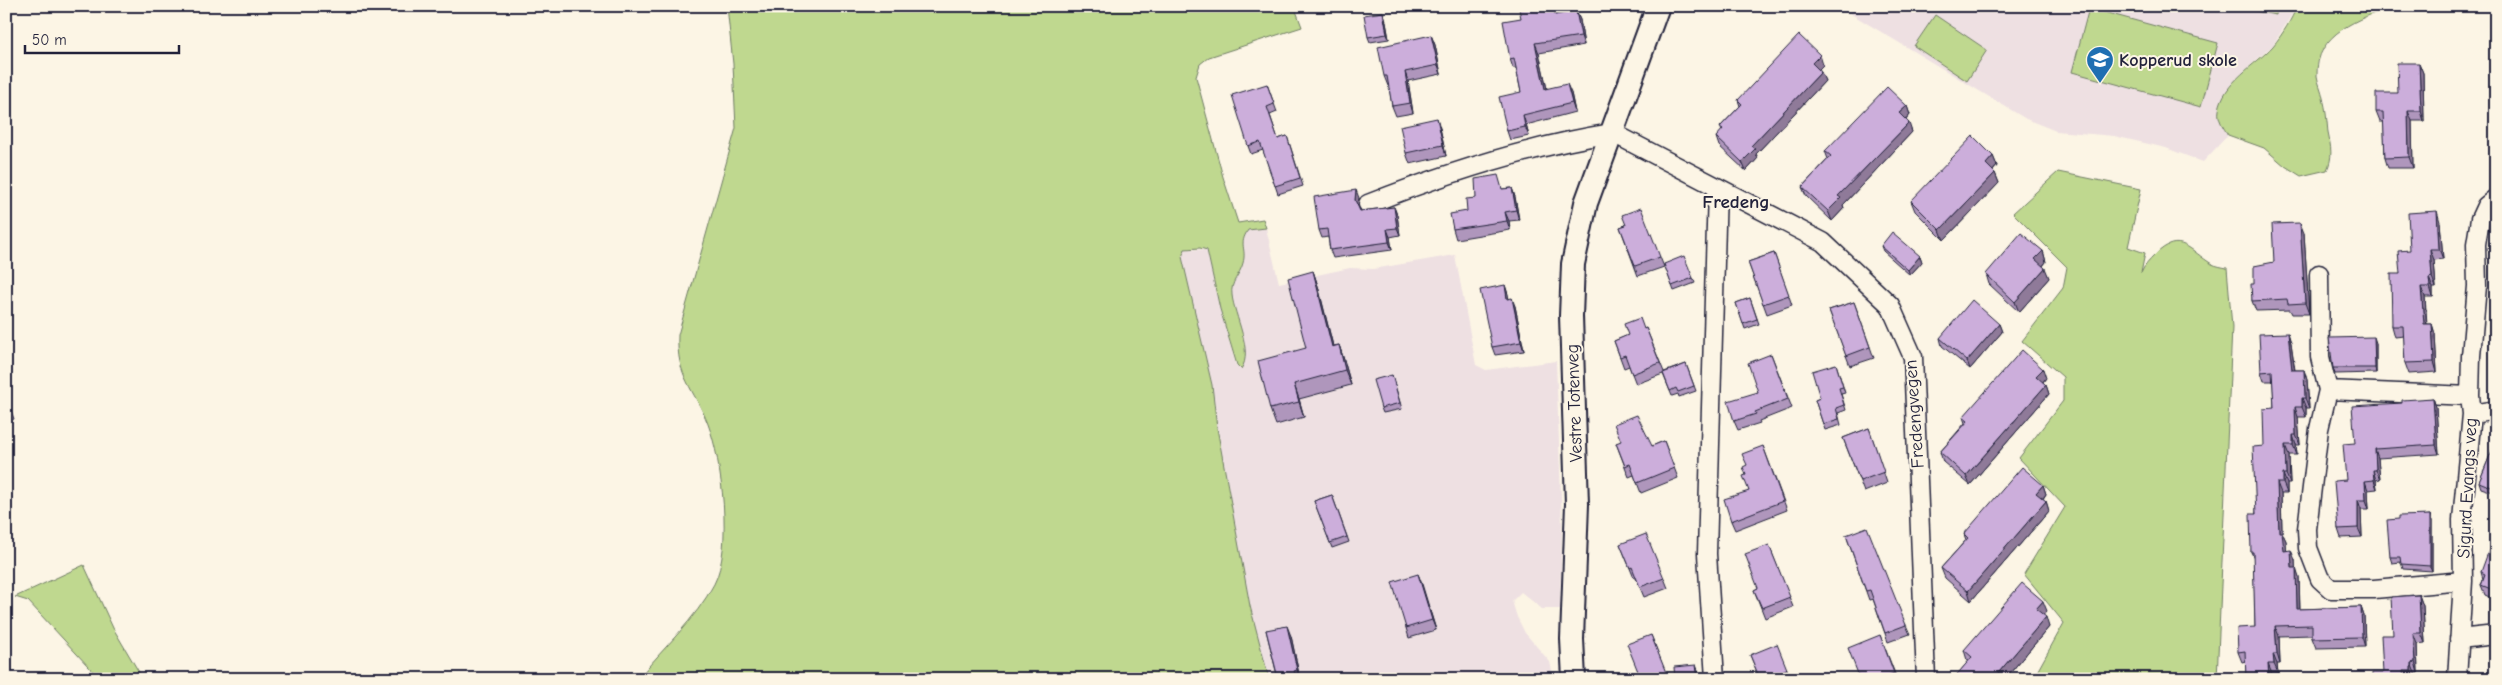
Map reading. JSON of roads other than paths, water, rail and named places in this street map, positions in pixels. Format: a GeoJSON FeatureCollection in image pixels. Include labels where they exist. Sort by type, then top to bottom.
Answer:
{"type":"FeatureCollection","features":[{"type":"Feature","properties":{"kind":"street","name":"Vestre Totenveg"},"geometry":{"type":"LineString","coordinates":[[1574,679],[1572,639],[1577,504],[1571,316],[1573,264],[1586,203],[1658,6]]}},
{"type":"Feature","properties":{"kind":"street","name":"Fredengvegen"},"geometry":{"type":"LineString","coordinates":[[1613,132],[1717,188],[1824,242],[1890,305],[1912,357],[1926,679]]}},
{"type":"Feature","properties":{"kind":"street"},"geometry":{"type":"LineString","coordinates":[[1368,204],[1421,183],[1505,158],[1577,138],[1613,132]]}},
{"type":"Feature","properties":{"kind":"street"},"geometry":{"type":"LineString","coordinates":[[1715,679],[1707,554],[1717,188]]}},
{"type":"Feature","properties":{"kind":"street","name":"Sigurd Evangs veg"},"geometry":{"type":"LineString","coordinates":[[2457,679],[2463,581],[2462,520],[2472,414],[2470,396],[2477,286],[2476,244],[2480,219],[2491,202]]}},
{"type":"Feature","properties":{"kind":"street","name":"Sigurd Evangs veg"},"geometry":{"type":"LineString","coordinates":[[2319,274],[2320,357],[2328,390],[2318,437],[2307,529],[2308,548],[2320,579],[2331,590],[2374,589],[2463,581]]}},
{"type":"Feature","properties":{"kind":"street","name":"Sigurd Evangs veg"},"geometry":{"type":"LineString","coordinates":[[2328,390],[2470,396]]}},
{"type":"Feature","properties":{"kind":"street"},"geometry":{"type":"LineString","coordinates":[[2472,414],[2496,410]]}},
{"type":"Feature","properties":{"kind":"street"},"geometry":{"type":"LineString","coordinates":[[2459,639],[2496,635]]}},
{"type":"Feature","properties":{"kind":"place","name":"Kopperud skole"},"geometry":{"type":"Point","coordinates":[2100,84]}},
{"type":"Feature","properties":{"kind":"district","name":"Fredeng"},"geometry":{"type":"Point","coordinates":[1736,201]}}]}
